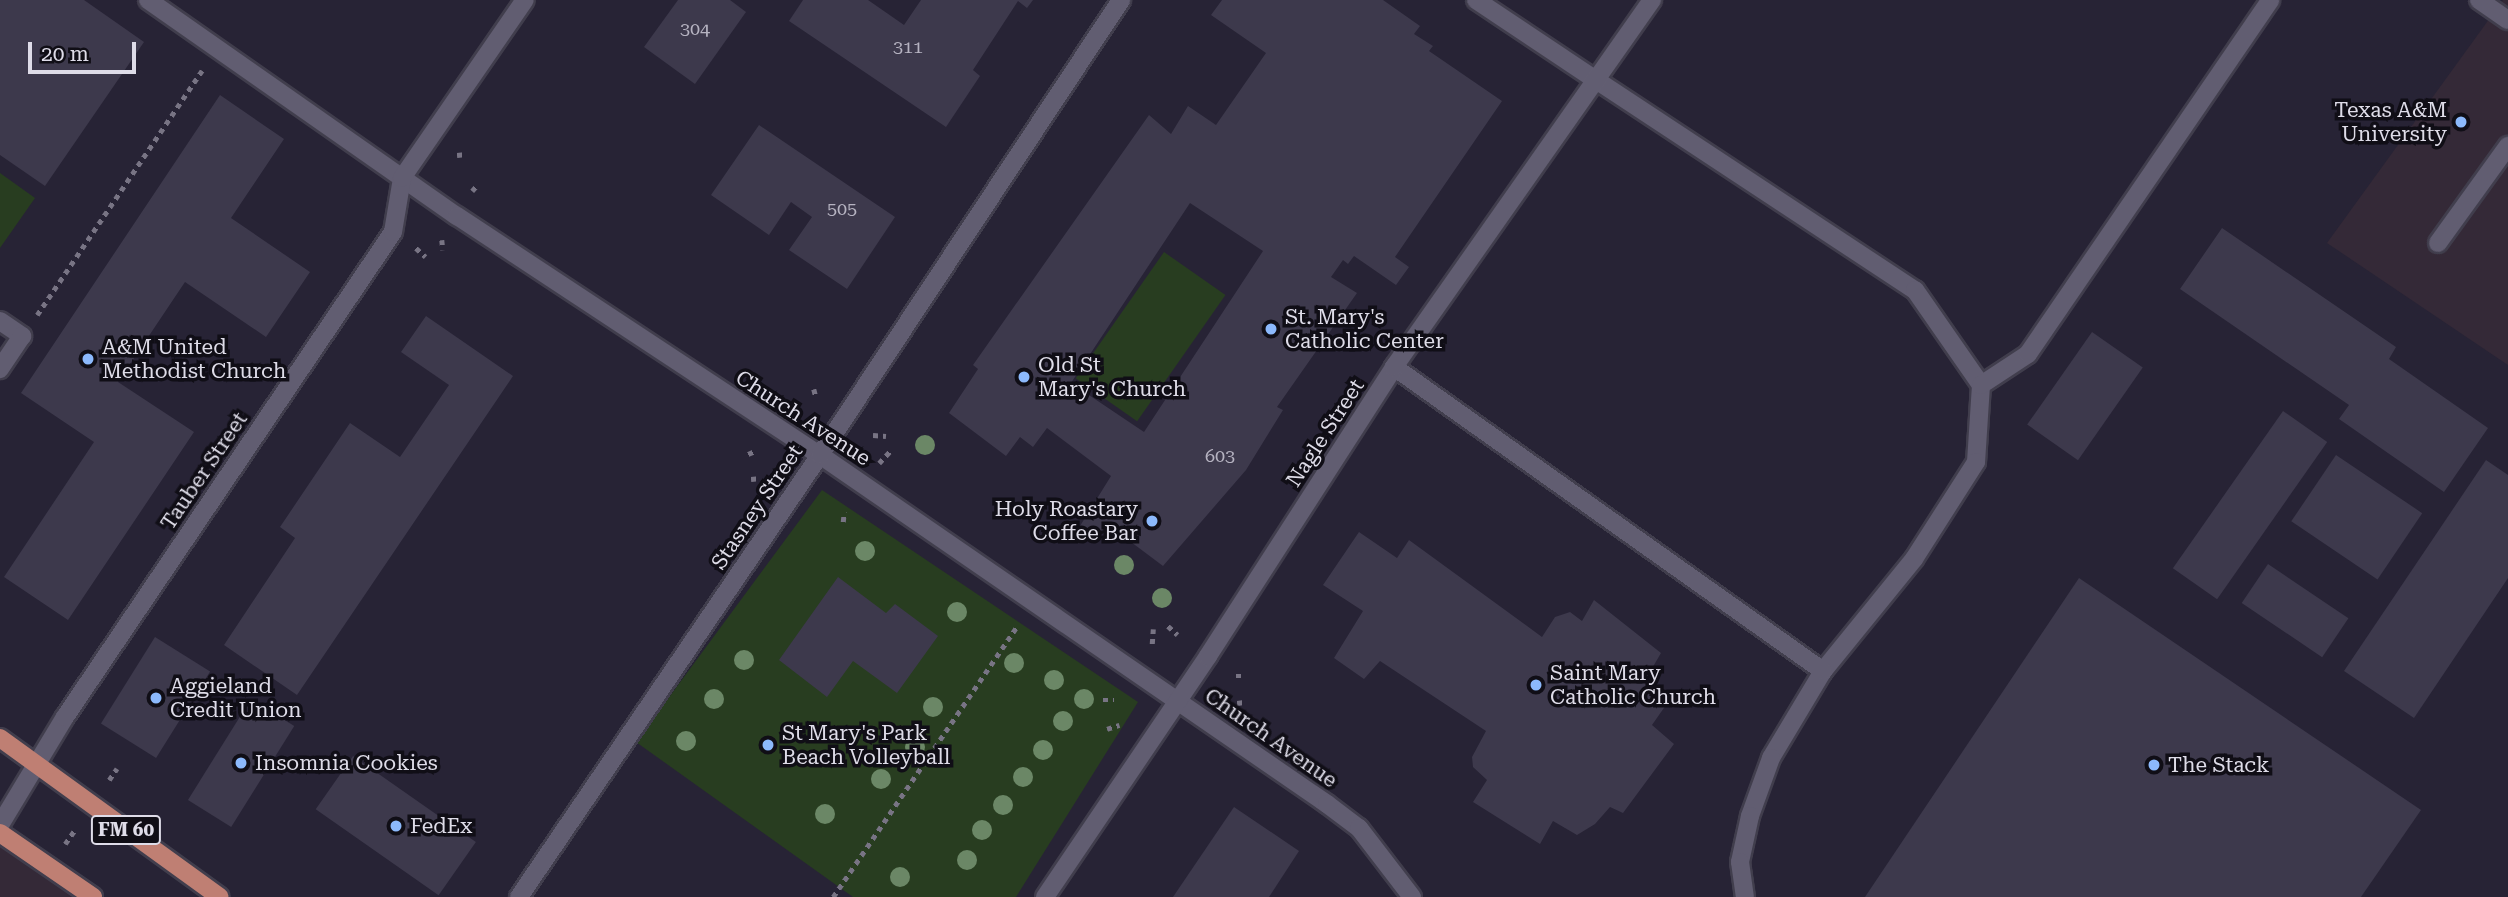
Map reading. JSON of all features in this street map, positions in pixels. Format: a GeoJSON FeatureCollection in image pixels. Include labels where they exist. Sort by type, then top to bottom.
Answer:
{"type":"FeatureCollection","features":[{"type":"Feature","properties":{"kind":"main road","name":"FM 60"},"geometry":{"type":"LineString","coordinates":[[0,738],[220,897]]}},
{"type":"Feature","properties":{"kind":"main road"},"geometry":{"type":"LineString","coordinates":[[0,833],[93,897]]}},
{"type":"Feature","properties":{"kind":"street","name":"Church Avenue"},"geometry":{"type":"LineString","coordinates":[[148,0],[402,178],[820,455],[1359,828],[1412,897]]}},
{"type":"Feature","properties":{"kind":"street","name":"Tauber Street"},"geometry":{"type":"LineString","coordinates":[[0,825],[36,765],[393,232],[402,178],[525,0]]}},
{"type":"Feature","properties":{"kind":"street","name":"Stasney Street"},"geometry":{"type":"LineString","coordinates":[[519,897],[820,455],[1121,0]]}},
{"type":"Feature","properties":{"kind":"street"},"geometry":{"type":"LineString","coordinates":[[1476,0],[1915,290],[1981,384],[1976,462],[1914,559],[1823,671],[1771,758],[1750,816],[1740,862],[1745,897]]}},
{"type":"Feature","properties":{"kind":"street","name":"Nagle Street"},"geometry":{"type":"LineString","coordinates":[[1045,897],[1177,701],[1394,368],[1652,0]]}},
{"type":"Feature","properties":{"kind":"street"},"geometry":{"type":"LineString","coordinates":[[1981,384],[2028,354],[2270,0]]}},
{"type":"Feature","properties":{"kind":"street"},"geometry":{"type":"LineString","coordinates":[[2479,0],[2508,20]]}},
{"type":"Feature","properties":{"kind":"street"},"geometry":{"type":"LineString","coordinates":[[2438,243],[2508,146]]}},
{"type":"Feature","properties":{"kind":"street"},"geometry":{"type":"LineString","coordinates":[[0,321],[22,336],[0,369]]}},
{"type":"Feature","properties":{"kind":"street"},"geometry":{"type":"LineString","coordinates":[[1394,368],[1823,671]]}},
{"type":"Feature","properties":{"kind":"path"},"geometry":{"type":"LineString","coordinates":[[22,336],[204,67]]}},
{"type":"Feature","properties":{"kind":"path"},"geometry":{"type":"LineString","coordinates":[[457,155],[466,154]]}},
{"type":"Feature","properties":{"kind":"path"},"geometry":{"type":"LineString","coordinates":[[472,191],[478,184]]}},
{"type":"Feature","properties":{"kind":"path"},"geometry":{"type":"LineString","coordinates":[[442,240],[443,250]]}},
{"type":"Feature","properties":{"kind":"path"},"geometry":{"type":"LineString","coordinates":[[416,248],[426,257]]}},
{"type":"Feature","properties":{"kind":"path"},"geometry":{"type":"LineString","coordinates":[[814,389],[817,397]]}},
{"type":"Feature","properties":{"kind":"path"},"geometry":{"type":"LineString","coordinates":[[873,435],[886,436]]}},
{"type":"Feature","properties":{"kind":"path"},"geometry":{"type":"LineString","coordinates":[[878,464],[890,450]]}},
{"type":"Feature","properties":{"kind":"path"},"geometry":{"type":"LineString","coordinates":[[748,454],[755,451]]}},
{"type":"Feature","properties":{"kind":"path"},"geometry":{"type":"LineString","coordinates":[[751,479],[761,478]]}},
{"type":"Feature","properties":{"kind":"path"},"geometry":{"type":"LineString","coordinates":[[843,522],[844,512]]}},
{"type":"Feature","properties":{"kind":"path"},"geometry":{"type":"LineString","coordinates":[[833,897],[1018,625]]}},
{"type":"Feature","properties":{"kind":"path"},"geometry":{"type":"LineString","coordinates":[[1168,626],[1178,635]]}},
{"type":"Feature","properties":{"kind":"path"},"geometry":{"type":"LineString","coordinates":[[1152,644],[1153,629]]}},
{"type":"Feature","properties":{"kind":"path"},"geometry":{"type":"LineString","coordinates":[[1236,676],[1242,676]]}},
{"type":"Feature","properties":{"kind":"path"},"geometry":{"type":"LineString","coordinates":[[1103,700],[1114,700]]}},
{"type":"Feature","properties":{"kind":"path"},"geometry":{"type":"LineString","coordinates":[[1237,703],[1244,702]]}},
{"type":"Feature","properties":{"kind":"path"},"geometry":{"type":"LineString","coordinates":[[1107,729],[1119,725]]}},
{"type":"Feature","properties":{"kind":"path"},"geometry":{"type":"LineString","coordinates":[[109,780],[117,768]]}},
{"type":"Feature","properties":{"kind":"path"},"geometry":{"type":"LineString","coordinates":[[65,844],[74,831]]}},
{"type":"Feature","properties":{"kind":"shaded area","name":"Texas A&M University"},"geometry":{"type":"Polygon","coordinates":[[[2503,0],[2508,0],[2508,365],[2327,243],[2503,0]]]}},
{"type":"Feature","properties":{"kind":"shaded area"},"geometry":{"type":"Polygon","coordinates":[[[0,847],[76,897],[0,897],[0,847]]]}},
{"type":"Feature","properties":{"kind":"green space"},"geometry":{"type":"Polygon","coordinates":[[[0,173],[35,198],[0,248],[0,173]]]}},
{"type":"Feature","properties":{"kind":"green space"},"geometry":{"type":"Polygon","coordinates":[[[1164,252],[1225,295],[1137,421],[1076,378],[1164,252]]]}},
{"type":"Feature","properties":{"kind":"green space"},"geometry":{"type":"Polygon","coordinates":[[[822,490],[1138,702],[1016,897],[853,897],[636,742],[822,490]]]}},
{"type":"Feature","properties":{"kind":"building"},"geometry":{"type":"Polygon","coordinates":[[[0,0],[84,0],[144,42],[45,186],[0,155],[0,0]]]}},
{"type":"Feature","properties":{"kind":"building"},"geometry":{"type":"Polygon","coordinates":[[[678,0],[730,0],[746,12],[695,84],[644,47],[678,0]]]}},
{"type":"Feature","properties":{"kind":"building"},"geometry":{"type":"Polygon","coordinates":[[[803,0],[868,0],[904,25],[921,0],[1033,0],[1027,8],[1018,1],[973,70],[980,76],[946,127],[789,21],[803,0]]]}},
{"type":"Feature","properties":{"kind":"building","name":"St. Mary's Catholic Center"},"geometry":{"type":"Polygon","coordinates":[[[1222,0],[1383,0],[1420,26],[1414,34],[1433,46],[1429,51],[1502,101],[1395,257],[1409,267],[1396,285],[1354,256],[1348,264],[1343,260],[1331,277],[1357,293],[1277,407],[1283,410],[1246,470],[1163,566],[1107,524],[1097,538],[1080,526],[1111,476],[1047,428],[1033,447],[1020,437],[1006,456],[949,413],[978,369],[973,365],[1149,115],[1171,134],[1188,106],[1216,125],[1266,53],[1211,15],[1222,0]],[[1190,203],[1071,383],[1144,432],[1263,251],[1190,203]]]}},
{"type":"Feature","properties":{"kind":"building","name":"A&M United Methodist Church"},"geometry":{"type":"Polygon","coordinates":[[[220,95],[284,139],[231,218],[310,272],[266,337],[185,282],[118,382],[194,432],[68,620],[4,577],[94,442],[21,393],[220,95]]]}},
{"type":"Feature","properties":{"kind":"building"},"geometry":{"type":"Polygon","coordinates":[[[759,125],[895,217],[847,289],[789,250],[812,217],[791,202],[769,235],[711,195],[759,125]]]}},
{"type":"Feature","properties":{"kind":"building"},"geometry":{"type":"Polygon","coordinates":[[[2222,228],[2396,347],[2389,359],[2488,428],[2444,492],[2339,419],[2349,405],[2180,289],[2222,228]]]}},
{"type":"Feature","properties":{"kind":"building"},"geometry":{"type":"Polygon","coordinates":[[[426,316],[513,376],[297,695],[224,645],[295,538],[280,527],[350,423],[400,457],[449,385],[401,352],[426,316]]]}},
{"type":"Feature","properties":{"kind":"building"},"geometry":{"type":"Polygon","coordinates":[[[2092,332],[2143,368],[2078,460],[2027,425],[2092,332]]]}},
{"type":"Feature","properties":{"kind":"building"},"geometry":{"type":"Polygon","coordinates":[[[2283,411],[2327,442],[2217,599],[2173,568],[2283,411]]]}},
{"type":"Feature","properties":{"kind":"building"},"geometry":{"type":"Polygon","coordinates":[[[2336,455],[2422,513],[2377,579],[2291,521],[2336,455]]]}},
{"type":"Feature","properties":{"kind":"building"},"geometry":{"type":"Polygon","coordinates":[[[2486,460],[2508,475],[2508,578],[2414,718],[2344,671],[2486,460]]]}},
{"type":"Feature","properties":{"kind":"building","name":"Saint Mary Catholic Church"},"geometry":{"type":"Polygon","coordinates":[[[1359,532],[1397,558],[1409,540],[1542,637],[1555,617],[1570,612],[1582,621],[1594,600],[1661,653],[1647,677],[1664,691],[1666,705],[1652,725],[1674,744],[1623,813],[1610,807],[1595,824],[1577,835],[1553,821],[1540,844],[1473,802],[1487,780],[1473,767],[1472,757],[1486,731],[1380,661],[1364,679],[1334,658],[1363,611],[1323,585],[1359,532]]]}},
{"type":"Feature","properties":{"kind":"building"},"geometry":{"type":"Polygon","coordinates":[[[2268,564],[2348,618],[2322,657],[2242,603],[2268,564]]]}},
{"type":"Feature","properties":{"kind":"building"},"geometry":{"type":"Polygon","coordinates":[[[838,577],[886,613],[895,604],[938,636],[897,693],[853,661],[827,697],[779,660],[838,577]]]}},
{"type":"Feature","properties":{"kind":"building","name":"The Stack"},"geometry":{"type":"Polygon","coordinates":[[[2079,578],[2421,810],[2361,897],[1865,897],[2079,578]]]}},
{"type":"Feature","properties":{"kind":"building","name":"Aggieland Credit Union"},"geometry":{"type":"Polygon","coordinates":[[[155,637],[210,671],[156,758],[101,724],[155,637]]]}},
{"type":"Feature","properties":{"kind":"building","name":"Insomnia Cookies"},"geometry":{"type":"Polygon","coordinates":[[[251,699],[294,726],[231,827],[188,800],[251,699]]]}},
{"type":"Feature","properties":{"kind":"building","name":"FedEx"},"geometry":{"type":"Polygon","coordinates":[[[353,756],[476,842],[439,895],[316,809],[353,756]]]}},
{"type":"Feature","properties":{"kind":"building"},"geometry":{"type":"Polygon","coordinates":[[[1234,807],[1299,851],[1269,897],[1173,897],[1234,807]]]}},
{"type":"Feature","properties":{"kind":"place","name":"Texas A&M University"},"geometry":{"type":"Point","coordinates":[2461,122]}},
{"type":"Feature","properties":{"kind":"place","name":"St. Mary's Catholic Center"},"geometry":{"type":"Point","coordinates":[1271,329]}},
{"type":"Feature","properties":{"kind":"place","name":"A&M United Methodist Church"},"geometry":{"type":"Point","coordinates":[88,359]}},
{"type":"Feature","properties":{"kind":"place","name":"Old St Mary's Church"},"geometry":{"type":"Point","coordinates":[1024,377]}},
{"type":"Feature","properties":{"kind":"place","name":"Holy Roastary Coffee Bar"},"geometry":{"type":"Point","coordinates":[1152,521]}},
{"type":"Feature","properties":{"kind":"place","name":"Saint Mary Catholic Church"},"geometry":{"type":"Point","coordinates":[1536,685]}},
{"type":"Feature","properties":{"kind":"place","name":"Aggieland Credit Union"},"geometry":{"type":"Point","coordinates":[156,698]}},
{"type":"Feature","properties":{"kind":"place","name":"St Mary's Park Beach Volleyball"},"geometry":{"type":"Point","coordinates":[768,745]}},
{"type":"Feature","properties":{"kind":"place","name":"Insomnia Cookies"},"geometry":{"type":"Point","coordinates":[241,763]}},
{"type":"Feature","properties":{"kind":"place","name":"The Stack"},"geometry":{"type":"Point","coordinates":[2154,765]}},
{"type":"Feature","properties":{"kind":"place","name":"FedEx"},"geometry":{"type":"Point","coordinates":[396,826]}}]}
